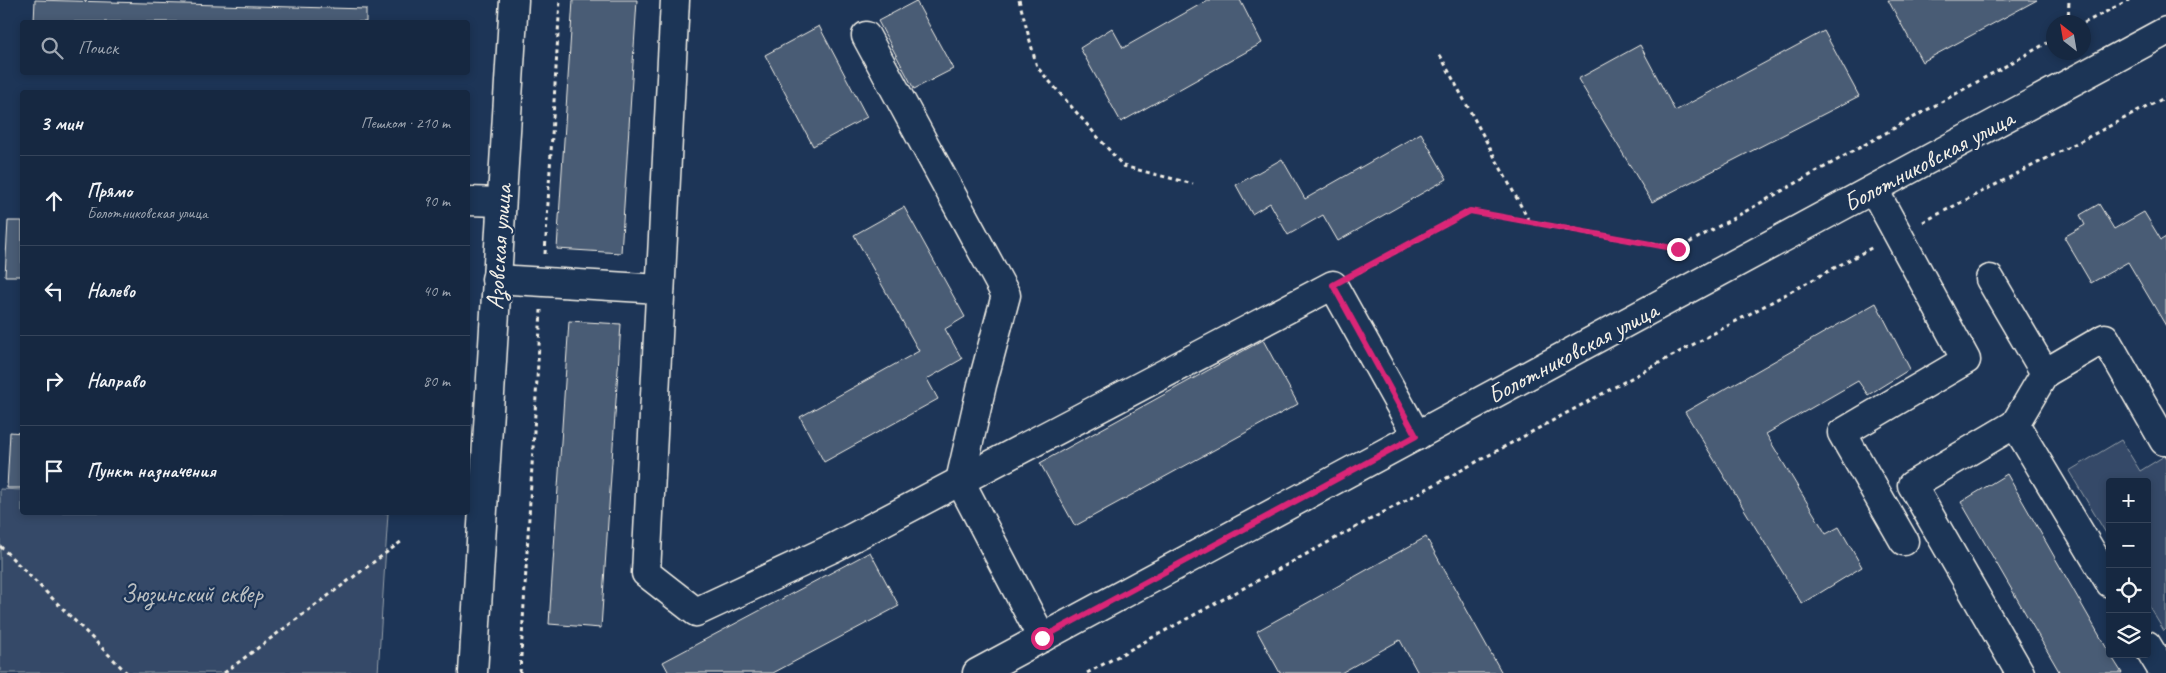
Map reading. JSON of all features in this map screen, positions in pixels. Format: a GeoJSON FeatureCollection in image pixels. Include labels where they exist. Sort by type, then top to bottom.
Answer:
{"type":"FeatureCollection","features":[{"type":"Feature","properties":{"kind":"street","name":"Азовская улица"},"geometry":{"type":"LineString","coordinates":[[473,673],[477,423],[496,279],[514,0]]}},
{"type":"Feature","properties":{"kind":"street"},"geometry":{"type":"LineString","coordinates":[[675,0],[646,572],[696,612],[833,548],[1333,285],[1416,436]]}},
{"type":"Feature","properties":{"kind":"street","name":"Болотниковская улица"},"geometry":{"type":"LineString","coordinates":[[978,673],[2166,31]]}},
{"type":"Feature","properties":{"kind":"street"},"geometry":{"type":"LineString","coordinates":[[866,36],[1006,295],[982,385],[960,481],[1042,638]]}},
{"type":"Feature","properties":{"kind":"street"},"geometry":{"type":"LineString","coordinates":[[1874,190],[1966,360],[1842,433],[1904,541]]}},
{"type":"Feature","properties":{"kind":"street"},"geometry":{"type":"LineString","coordinates":[[470,200],[501,202]]}},
{"type":"Feature","properties":{"kind":"street"},"geometry":{"type":"LineString","coordinates":[[496,279],[660,289]]}},
{"type":"Feature","properties":{"kind":"street"},"geometry":{"type":"LineString","coordinates":[[1990,279],[2045,373]]}},
{"type":"Feature","properties":{"kind":"street"},"geometry":{"type":"LineString","coordinates":[[2020,673],[1912,485],[2015,424],[2045,373],[2104,338],[2164,441],[2166,440]]}},
{"type":"Feature","properties":{"kind":"street"},"geometry":{"type":"LineString","coordinates":[[2015,424],[2106,575]]}},
{"type":"Feature","properties":{"kind":"street"},"geometry":{"type":"LineString","coordinates":[[2151,652],[2164,673]]}},
{"type":"Feature","properties":{"kind":"path"},"geometry":{"type":"LineString","coordinates":[[520,673],[560,0]]}},
{"type":"Feature","properties":{"kind":"path"},"geometry":{"type":"LineString","coordinates":[[1019,0],[1037,67],[1123,166],[1193,184]]}},
{"type":"Feature","properties":{"kind":"path"},"geometry":{"type":"LineString","coordinates":[[2068,15],[2069,0]]}},
{"type":"Feature","properties":{"kind":"path"},"geometry":{"type":"LineString","coordinates":[[2091,19],[2129,0]]}},
{"type":"Feature","properties":{"kind":"path"},"geometry":{"type":"LineString","coordinates":[[1333,285],[1470,211],[1678,249],[2046,43]]}},
{"type":"Feature","properties":{"kind":"path"},"geometry":{"type":"LineString","coordinates":[[1440,55],[1529,222]]}},
{"type":"Feature","properties":{"kind":"path"},"geometry":{"type":"LineString","coordinates":[[1087,673],[1898,235],[2166,97]]}},
{"type":"Feature","properties":{"kind":"path"},"geometry":{"type":"LineString","coordinates":[[224,673],[402,541]]}},
{"type":"Feature","properties":{"kind":"path"},"geometry":{"type":"LineString","coordinates":[[0,546],[127,673]]}},
{"type":"Feature","properties":{"kind":"green space"},"geometry":{"type":"Polygon","coordinates":[[[2121,440],[2140,471],[2166,455],[2166,629],[2164,631],[2151,610],[2151,478],[2106,478],[2106,533],[2069,471],[2121,440]]]}},
{"type":"Feature","properties":{"kind":"green space","name":"Зюзинский сквер"},"geometry":{"type":"Polygon","coordinates":[[[0,489],[20,490],[20,515],[388,515],[378,673],[0,673],[0,489]]]}},
{"type":"Feature","properties":{"kind":"building"},"geometry":{"type":"Polygon","coordinates":[[[35,0],[366,9],[366,20],[34,20],[35,0]]]}},
{"type":"Feature","properties":{"kind":"building"},"geometry":{"type":"Polygon","coordinates":[[[573,0],[637,0],[621,253],[557,249],[573,0]]]}},
{"type":"Feature","properties":{"kind":"building"},"geometry":{"type":"Polygon","coordinates":[[[1208,0],[1240,0],[1262,43],[1121,122],[1080,48],[1112,28],[1123,48],[1208,0]]]}},
{"type":"Feature","properties":{"kind":"building"},"geometry":{"type":"Polygon","coordinates":[[[1888,0],[2037,0],[1922,62],[1888,0]]]}},
{"type":"Feature","properties":{"kind":"building"},"geometry":{"type":"Polygon","coordinates":[[[916,1],[953,69],[914,89],[878,21],[916,1]]]}},
{"type":"Feature","properties":{"kind":"building"},"geometry":{"type":"Polygon","coordinates":[[[819,26],[867,117],[813,146],[765,55],[819,26]]]}},
{"type":"Feature","properties":{"kind":"building"},"geometry":{"type":"Polygon","coordinates":[[[1824,31],[1859,96],[1652,202],[1578,79],[1640,45],[1675,111],[1824,31]]]}},
{"type":"Feature","properties":{"kind":"building"},"geometry":{"type":"Polygon","coordinates":[[[1421,133],[1447,179],[1338,241],[1323,215],[1288,235],[1270,203],[1252,214],[1236,185],[1282,159],[1305,199],[1421,133]]]}},
{"type":"Feature","properties":{"kind":"building"},"geometry":{"type":"Polygon","coordinates":[[[2099,204],[2114,229],[2144,212],[2161,240],[2166,237],[2166,326],[2128,262],[2091,283],[2064,237],[2085,225],[2080,215],[2099,204]]]}},
{"type":"Feature","properties":{"kind":"building"},"geometry":{"type":"Polygon","coordinates":[[[904,207],[965,317],[945,329],[962,359],[927,379],[938,399],[824,462],[800,417],[919,351],[854,235],[904,207]]]}},
{"type":"Feature","properties":{"kind":"building"},"geometry":{"type":"Polygon","coordinates":[[[8,221],[20,221],[20,276],[5,276],[8,221]]]}},
{"type":"Feature","properties":{"kind":"building"},"geometry":{"type":"Polygon","coordinates":[[[1876,303],[1910,369],[1868,395],[1858,381],[1766,434],[1826,534],[1839,527],[1862,567],[1802,604],[1685,412],[1876,303]]]}},
{"type":"Feature","properties":{"kind":"building"},"geometry":{"type":"Polygon","coordinates":[[[569,321],[621,324],[601,628],[549,624],[569,321]]]}},
{"type":"Feature","properties":{"kind":"building"},"geometry":{"type":"Polygon","coordinates":[[[1263,340],[1298,404],[1075,526],[1040,463],[1263,340]]]}},
{"type":"Feature","properties":{"kind":"building"},"geometry":{"type":"Polygon","coordinates":[[[10,432],[20,433],[20,488],[7,488],[10,432]]]}},
{"type":"Feature","properties":{"kind":"building"},"geometry":{"type":"Polygon","coordinates":[[[2007,474],[2106,647],[2106,658],[2113,658],[2122,673],[2060,673],[1961,502],[2007,474]]]}},
{"type":"Feature","properties":{"kind":"building"},"geometry":{"type":"Polygon","coordinates":[[[1426,537],[1502,673],[1418,673],[1400,640],[1341,673],[1280,673],[1257,631],[1426,537]]]}},
{"type":"Feature","properties":{"kind":"building"},"geometry":{"type":"Polygon","coordinates":[[[870,552],[899,606],[773,673],[669,673],[663,662],[870,552]]]}},
{"type":"Feature","properties":{"kind":"route"},"geometry":{"type":"LineString","coordinates":[[1042,638],[1416,436],[1333,285],[1470,211],[1678,249]]}}]}
